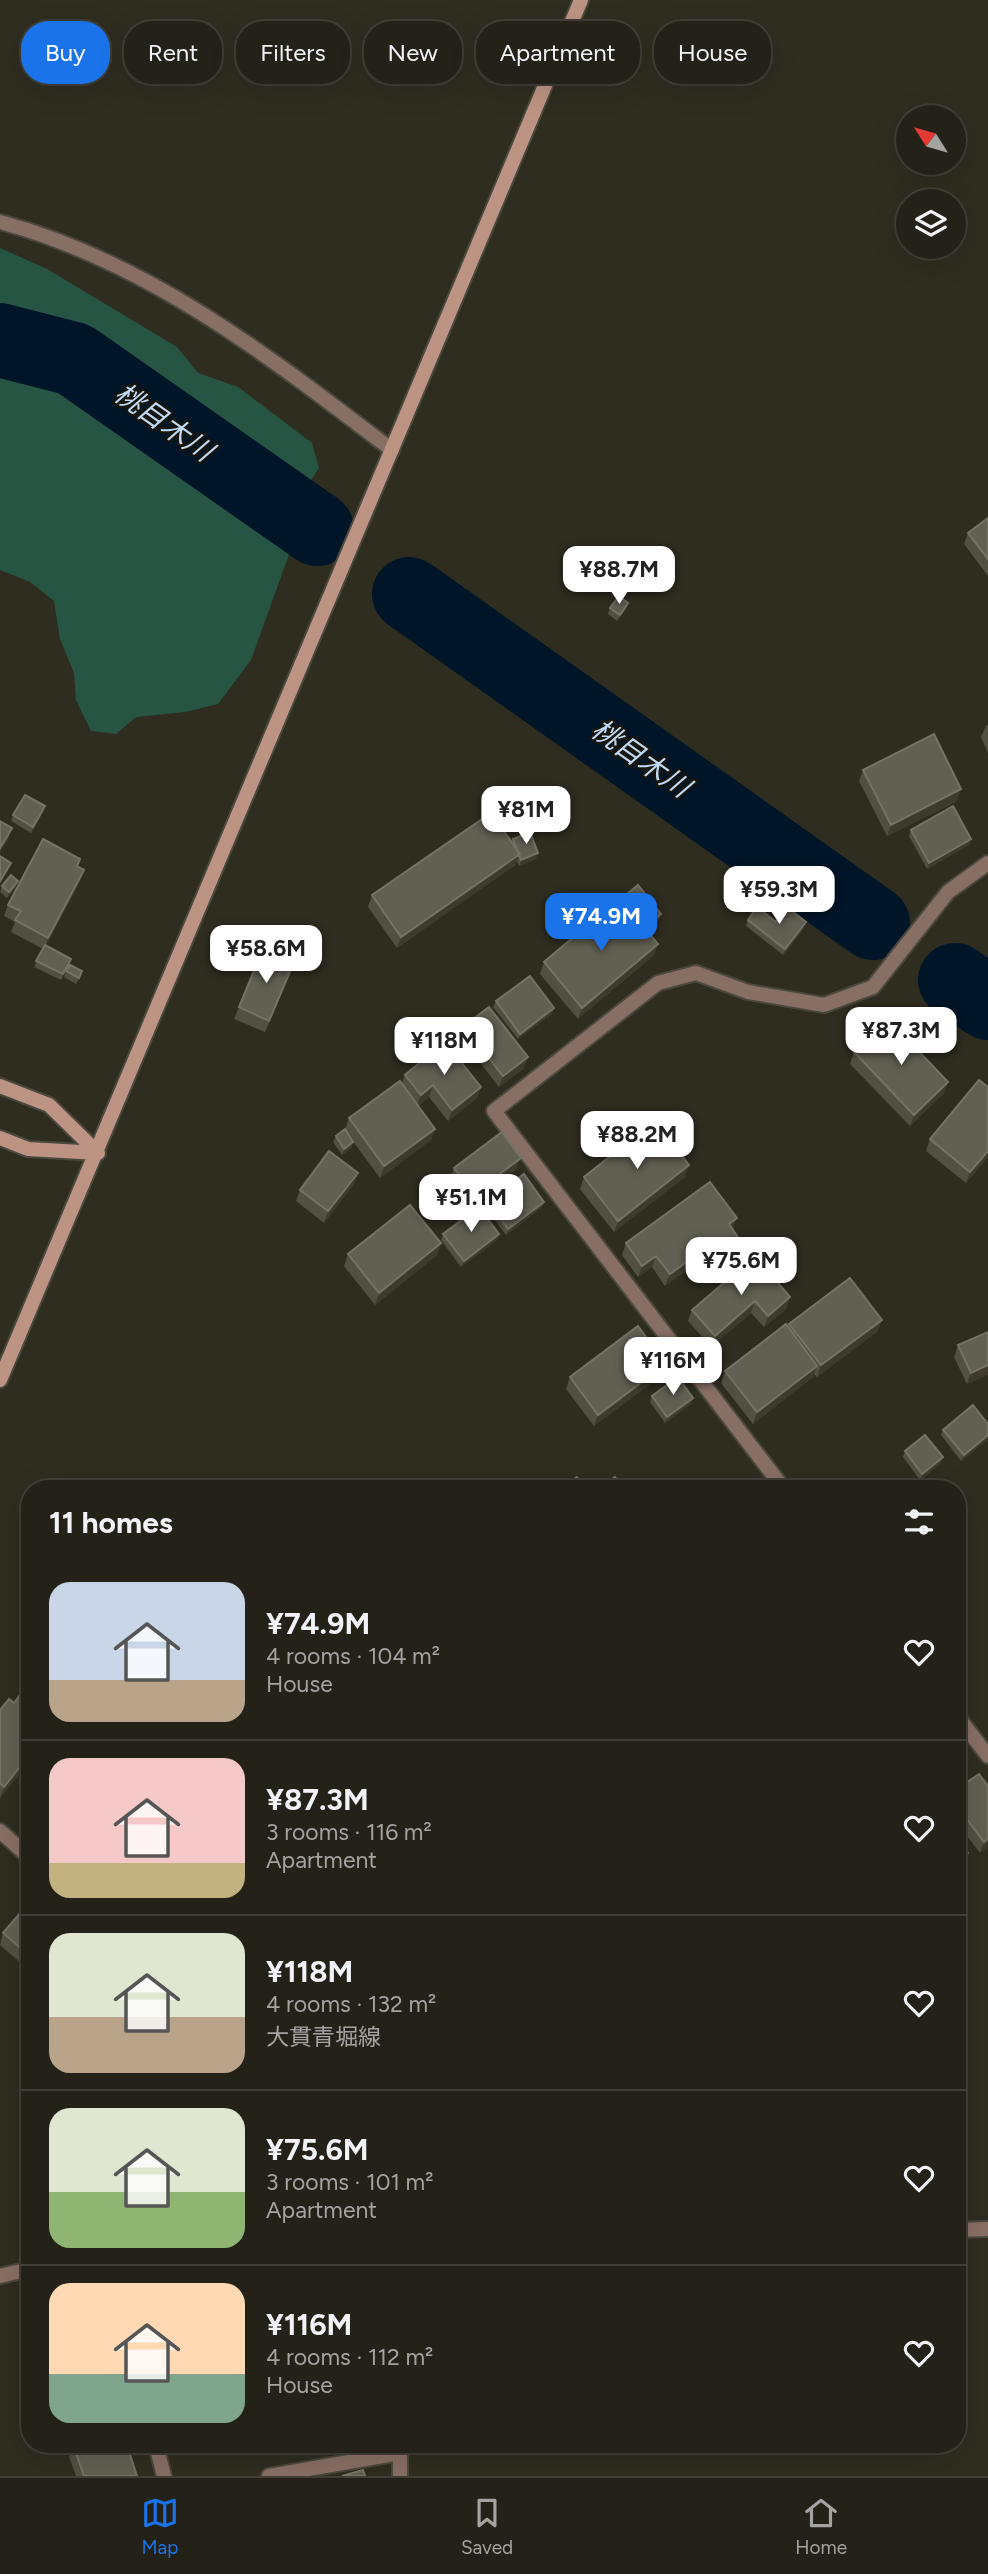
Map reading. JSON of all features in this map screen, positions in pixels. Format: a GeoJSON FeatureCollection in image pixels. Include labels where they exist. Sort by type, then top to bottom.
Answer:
{"type":"FeatureCollection","features":[{"type":"Feature","properties":{"kind":"street"},"geometry":{"type":"LineString","coordinates":[[0,1380],[98,1153],[581,0]]}},
{"type":"Feature","properties":{"kind":"street"},"geometry":{"type":"LineString","coordinates":[[0,222],[66,244],[144,278],[244,341],[392,450]]}},
{"type":"Feature","properties":{"kind":"street"},"geometry":{"type":"LineString","coordinates":[[777,1480],[494,1111],[658,983],[696,973],[748,992],[824,1005],[873,987],[948,892],[988,863]]}},
{"type":"Feature","properties":{"kind":"street"},"geometry":{"type":"LineString","coordinates":[[0,1086],[48,1105],[98,1153]]}},
{"type":"Feature","properties":{"kind":"street"},"geometry":{"type":"LineString","coordinates":[[0,1138],[28,1149],[98,1153]]}},
{"type":"Feature","properties":{"kind":"street"},"geometry":{"type":"LineString","coordinates":[[966,1728],[988,1756]]}},
{"type":"Feature","properties":{"kind":"street"},"geometry":{"type":"LineString","coordinates":[[0,1831],[21,1850]]}},
{"type":"Feature","properties":{"kind":"street"},"geometry":{"type":"LineString","coordinates":[[966,2230],[988,2229]]}},
{"type":"Feature","properties":{"kind":"street"},"geometry":{"type":"LineString","coordinates":[[0,2276],[21,2271]]}},
{"type":"Feature","properties":{"kind":"street"},"geometry":{"type":"LineString","coordinates":[[158,2453],[164,2476]]}},
{"type":"Feature","properties":{"kind":"street"},"geometry":{"type":"LineString","coordinates":[[269,2476],[381,2453]]}},
{"type":"Feature","properties":{"kind":"street"},"geometry":{"type":"LineString","coordinates":[[400,2453],[400,2476]]}},
{"type":"Feature","properties":{"kind":"green space"},"geometry":{"type":"Polygon","coordinates":[[[0,248],[47,269],[177,347],[198,373],[238,387],[312,443],[319,468],[309,483],[305,510],[251,660],[218,704],[185,712],[136,717],[116,734],[91,731],[76,700],[74,673],[60,639],[54,601],[30,582],[0,570],[0,248]]]}},
{"type":"Feature","properties":{"kind":"building"},"geometry":{"type":"Polygon","coordinates":[[[988,518],[988,559],[968,533],[988,518]]]}},
{"type":"Feature","properties":{"kind":"building"},"geometry":{"type":"Polygon","coordinates":[[[619,596],[628,603],[620,615],[610,608],[619,596]]]}},
{"type":"Feature","properties":{"kind":"building"},"geometry":{"type":"Polygon","coordinates":[[[934,734],[961,789],[891,825],[863,770],[934,734]]]}},
{"type":"Feature","properties":{"kind":"building"},"geometry":{"type":"Polygon","coordinates":[[[25,795],[45,806],[33,827],[13,815],[25,795]]]}},
{"type":"Feature","properties":{"kind":"building"},"geometry":{"type":"Polygon","coordinates":[[[953,806],[971,839],[929,863],[911,830],[953,806]]]}},
{"type":"Feature","properties":{"kind":"building"},"geometry":{"type":"Polygon","coordinates":[[[491,813],[520,854],[401,937],[372,895],[491,813]]]}},
{"type":"Feature","properties":{"kind":"building"},"geometry":{"type":"Polygon","coordinates":[[[0,821],[12,828],[0,848],[0,821]]]}},
{"type":"Feature","properties":{"kind":"building"},"geometry":{"type":"Polygon","coordinates":[[[530,832],[538,853],[521,860],[513,839],[530,832]]]}},
{"type":"Feature","properties":{"kind":"building"},"geometry":{"type":"Polygon","coordinates":[[[43,839],[80,859],[77,866],[84,870],[48,938],[15,920],[21,911],[8,905],[43,839]]]}},
{"type":"Feature","properties":{"kind":"building"},"geometry":{"type":"Polygon","coordinates":[[[0,856],[11,863],[0,881],[0,856]]]}},
{"type":"Feature","properties":{"kind":"building"},"geometry":{"type":"Polygon","coordinates":[[[11,875],[18,881],[9,892],[2,886],[11,875]]]}},
{"type":"Feature","properties":{"kind":"building"},"geometry":{"type":"Polygon","coordinates":[[[638,885],[661,914],[649,924],[626,895],[638,885]]]}},
{"type":"Feature","properties":{"kind":"building"},"geometry":{"type":"Polygon","coordinates":[[[620,898],[658,944],[582,1008],[544,962],[620,898]]]}},
{"type":"Feature","properties":{"kind":"building"},"geometry":{"type":"Polygon","coordinates":[[[757,907],[776,922],[787,907],[806,922],[785,949],[748,920],[757,907]]]}},
{"type":"Feature","properties":{"kind":"building"},"geometry":{"type":"Polygon","coordinates":[[[45,945],[71,959],[63,974],[36,961],[45,945]]]}},
{"type":"Feature","properties":{"kind":"building"},"geometry":{"type":"Polygon","coordinates":[[[263,949],[294,962],[269,1021],[239,1007],[263,949]]]}},
{"type":"Feature","properties":{"kind":"building"},"geometry":{"type":"Polygon","coordinates":[[[70,965],[82,971],[79,978],[66,971],[70,965]]]}},
{"type":"Feature","properties":{"kind":"building"},"geometry":{"type":"Polygon","coordinates":[[[530,976],[554,1008],[520,1034],[496,1001],[530,976]]]}},
{"type":"Feature","properties":{"kind":"building"},"geometry":{"type":"Polygon","coordinates":[[[489,1007],[528,1057],[503,1076],[464,1026],[489,1007]]]}},
{"type":"Feature","properties":{"kind":"building"},"geometry":{"type":"Polygon","coordinates":[[[888,1019],[948,1082],[914,1115],[854,1052],[888,1019]]]}},
{"type":"Feature","properties":{"kind":"building"},"geometry":{"type":"Polygon","coordinates":[[[445,1042],[481,1087],[452,1110],[433,1085],[421,1095],[405,1075],[445,1042]]]}},
{"type":"Feature","properties":{"kind":"building"},"geometry":{"type":"Polygon","coordinates":[[[979,1080],[988,1087],[988,1151],[970,1172],[930,1139],[979,1080]]]}},
{"type":"Feature","properties":{"kind":"building"},"geometry":{"type":"Polygon","coordinates":[[[400,1081],[435,1129],[384,1166],[349,1118],[400,1081]]]}},
{"type":"Feature","properties":{"kind":"building"},"geometry":{"type":"Polygon","coordinates":[[[655,1121],[689,1165],[618,1221],[584,1177],[655,1121]]]}},
{"type":"Feature","properties":{"kind":"building"},"geometry":{"type":"Polygon","coordinates":[[[345,1129],[353,1142],[344,1149],[336,1136],[345,1129]]]}},
{"type":"Feature","properties":{"kind":"building"},"geometry":{"type":"Polygon","coordinates":[[[502,1132],[521,1158],[474,1193],[454,1168],[502,1132]]]}},
{"type":"Feature","properties":{"kind":"building"},"geometry":{"type":"Polygon","coordinates":[[[329,1151],[358,1173],[328,1211],[300,1190],[329,1151]]]}},
{"type":"Feature","properties":{"kind":"building"},"geometry":{"type":"Polygon","coordinates":[[[524,1174],[544,1202],[508,1229],[488,1201],[524,1174]]]}},
{"type":"Feature","properties":{"kind":"building"},"geometry":{"type":"Polygon","coordinates":[[[710,1182],[737,1218],[729,1224],[742,1243],[717,1261],[707,1247],[670,1274],[656,1256],[642,1266],[626,1243],[710,1182]]]}},
{"type":"Feature","properties":{"kind":"building"},"geometry":{"type":"Polygon","coordinates":[[[410,1205],[441,1243],[379,1293],[348,1254],[410,1205]]]}},
{"type":"Feature","properties":{"kind":"building"},"geometry":{"type":"Polygon","coordinates":[[[479,1207],[499,1234],[464,1261],[443,1234],[479,1207]]]}},
{"type":"Feature","properties":{"kind":"building"},"geometry":{"type":"Polygon","coordinates":[[[755,1256],[790,1297],[768,1316],[755,1301],[715,1336],[692,1310],[755,1256]]]}},
{"type":"Feature","properties":{"kind":"building"},"geometry":{"type":"Polygon","coordinates":[[[850,1278],[882,1320],[821,1365],[789,1324],[850,1278]]]}},
{"type":"Feature","properties":{"kind":"building"},"geometry":{"type":"Polygon","coordinates":[[[786,1324],[817,1366],[757,1412],[725,1371],[786,1324]]]}},
{"type":"Feature","properties":{"kind":"building"},"geometry":{"type":"Polygon","coordinates":[[[638,1326],[666,1364],[598,1415],[570,1377],[638,1326]]]}},
{"type":"Feature","properties":{"kind":"building"},"geometry":{"type":"Polygon","coordinates":[[[988,1332],[988,1365],[971,1373],[958,1345],[988,1332]]]}},
{"type":"Feature","properties":{"kind":"building"},"geometry":{"type":"Polygon","coordinates":[[[678,1377],[693,1398],[667,1417],[652,1396],[678,1377]]]}},
{"type":"Feature","properties":{"kind":"building"},"geometry":{"type":"Polygon","coordinates":[[[973,1405],[988,1424],[988,1435],[964,1455],[943,1430],[973,1405]]]}},
{"type":"Feature","properties":{"kind":"building"},"geometry":{"type":"Polygon","coordinates":[[[925,1435],[943,1457],[922,1474],[905,1451],[925,1435]]]}},
{"type":"Feature","properties":{"kind":"building"},"geometry":{"type":"Polygon","coordinates":[[[21,1694],[21,1765],[4,1787],[0,1783],[0,1710],[9,1699],[14,1703],[21,1694]]]}},
{"type":"Feature","properties":{"kind":"building"},"geometry":{"type":"Polygon","coordinates":[[[979,1774],[988,1786],[988,1839],[984,1842],[966,1818],[966,1783],[979,1774]]]}},
{"type":"Feature","properties":{"kind":"building"},"geometry":{"type":"Polygon","coordinates":[[[21,1912],[21,1948],[3,1933],[21,1912]]]}},
{"type":"Feature","properties":{"kind":"building"},"geometry":{"type":"Polygon","coordinates":[[[76,2453],[130,2453],[137,2476],[84,2476],[76,2453]]]}},
{"type":"Feature","properties":{"kind":"building"},"geometry":{"type":"Polygon","coordinates":[[[363,2470],[365,2476],[342,2476],[363,2470]]]}},
{"type":"Feature","properties":{"kind":"waterway","name":"桃目木川"},"geometry":{"type":"LineString","coordinates":[[0,340],[74,359],[317,529]]}},
{"type":"Feature","properties":{"kind":"waterway","name":"桃目木川"},"geometry":{"type":"LineString","coordinates":[[409,594],[873,923]]}},
{"type":"Feature","properties":{"kind":"waterway","name":"桃目木川"},"geometry":{"type":"LineString","coordinates":[[955,980],[988,1003]]}}]}
